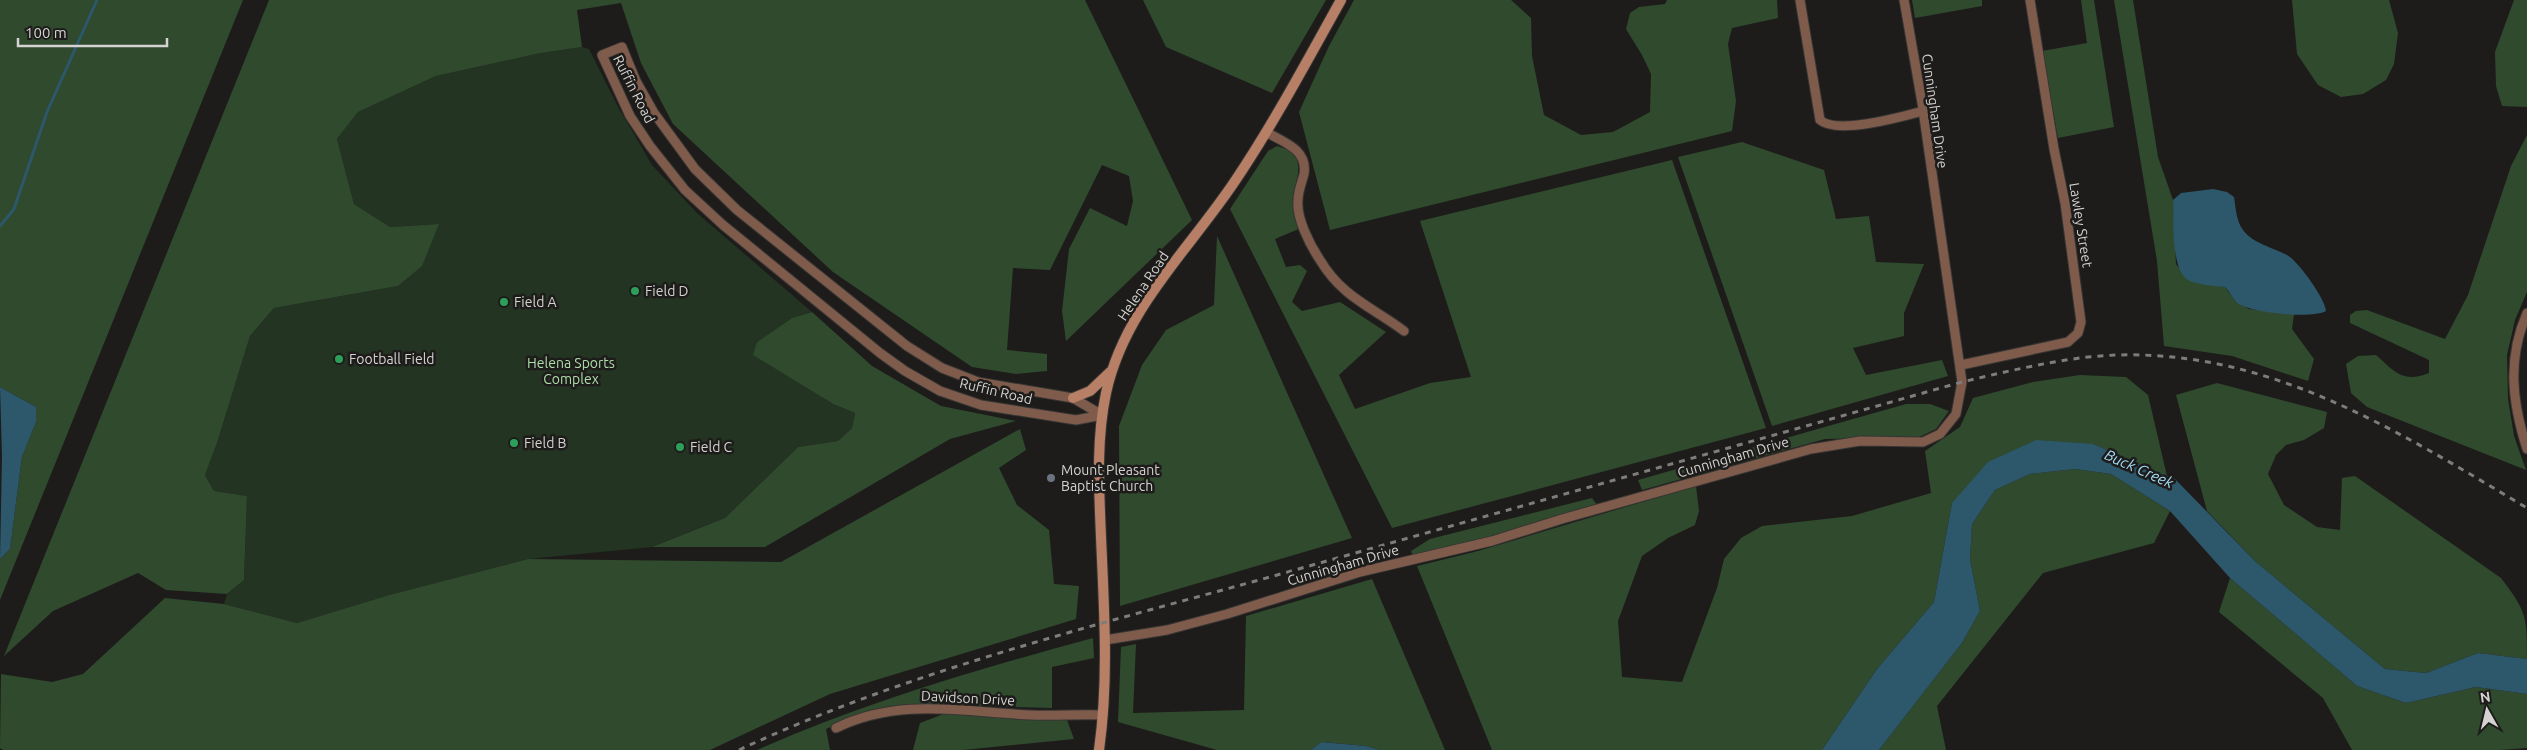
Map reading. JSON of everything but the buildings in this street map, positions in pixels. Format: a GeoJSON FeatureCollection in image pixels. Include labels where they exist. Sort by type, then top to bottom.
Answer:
{"type":"FeatureCollection","features":[{"type":"Feature","properties":{"kind":"main road","name":"Helena Road"},"geometry":{"type":"LineString","coordinates":[[1099,750],[1103,715],[1105,640],[1099,482],[1102,415],[1113,369],[1130,328],[1146,300],[1212,214],[1266,132],[1341,0]]}},
{"type":"Feature","properties":{"kind":"main road"},"geometry":{"type":"LineString","coordinates":[[1072,398],[1090,391],[1113,369]]}},
{"type":"Feature","properties":{"kind":"street"},"geometry":{"type":"LineString","coordinates":[[1800,0],[1820,120],[1828,126],[1868,123],[1923,111]]}},
{"type":"Feature","properties":{"kind":"street","name":"Cunningham Drive"},"geometry":{"type":"LineString","coordinates":[[1105,640],[1167,630],[1227,614],[1347,576],[1492,541],[1562,519],[1811,449],[1860,440],[1923,442],[1940,434],[1956,414],[1962,382],[1961,365],[1923,111],[1904,0]]}},
{"type":"Feature","properties":{"kind":"street","name":"Lawley Street"},"geometry":{"type":"LineString","coordinates":[[1961,365],[2068,342],[2078,333],[2080,322],[2065,203],[2054,150],[2030,0]]}},
{"type":"Feature","properties":{"kind":"street","name":"Ruffin Road"},"geometry":{"type":"LineString","coordinates":[[622,46],[636,81],[654,113],[696,170],[737,210],[907,346],[942,368],[978,382],[1072,398],[1102,415],[1076,420],[981,405],[940,391],[905,371],[723,225],[685,190],[650,146],[630,116],[602,55],[622,46]]}},
{"type":"Feature","properties":{"kind":"street"},"geometry":{"type":"LineString","coordinates":[[1266,132],[1292,146],[1303,160],[1304,174],[1298,199],[1299,213],[1320,262],[1337,284],[1352,298],[1404,332]]}},
{"type":"Feature","properties":{"kind":"street"},"geometry":{"type":"LineString","coordinates":[[2527,313],[2517,337],[2514,390],[2518,422],[2527,449]]}},
{"type":"Feature","properties":{"kind":"street","name":"Davidson Drive"},"geometry":{"type":"LineString","coordinates":[[836,728],[870,714],[903,709],[962,709],[1031,714],[1103,715]]}},
{"type":"Feature","properties":{"kind":"green space"},"geometry":{"type":"Polygon","coordinates":[[[0,0],[243,0],[0,600],[0,559],[10,549],[22,457],[36,422],[36,407],[0,387],[0,0]]]}},
{"type":"Feature","properties":{"kind":"green space"},"geometry":{"type":"Polygon","coordinates":[[[269,0],[1085,0],[1192,220],[1066,341],[1062,311],[1069,249],[1090,208],[1127,226],[1133,201],[1129,176],[1102,165],[1050,270],[1013,268],[1007,350],[1047,354],[1047,371],[1016,374],[972,367],[833,272],[673,124],[641,63],[621,3],[577,10],[582,47],[541,53],[436,76],[358,112],[337,139],[354,204],[390,227],[439,224],[422,266],[398,286],[274,308],[250,336],[217,443],[205,475],[214,491],[247,496],[244,580],[227,594],[166,590],[138,573],[53,611],[4,656],[269,0]]]}},
{"type":"Feature","properties":{"kind":"green space"},"geometry":{"type":"Polygon","coordinates":[[[1143,0],[1326,0],[1272,93],[1166,47],[1143,0]]]}},
{"type":"Feature","properties":{"kind":"green space"},"geometry":{"type":"Polygon","coordinates":[[[1354,0],[1511,0],[1531,18],[1532,56],[1544,115],[1581,135],[1613,132],[1650,112],[1651,74],[1626,29],[1630,13],[1639,7],[1665,4],[1667,0],[1777,0],[1778,18],[1732,28],[1728,44],[1736,101],[1732,131],[1330,230],[1299,112],[1329,46],[1354,0]]]}},
{"type":"Feature","properties":{"kind":"green space"},"geometry":{"type":"Polygon","coordinates":[[[1912,0],[1982,0],[1982,6],[1915,18],[1912,0]]]}},
{"type":"Feature","properties":{"kind":"green space"},"geometry":{"type":"Polygon","coordinates":[[[2081,0],[2094,0],[2114,127],[2058,138],[2042,51],[2087,43],[2081,0]]]}},
{"type":"Feature","properties":{"kind":"green space"},"geometry":{"type":"Polygon","coordinates":[[[2114,0],[2133,0],[2158,157],[2173,200],[2176,264],[2189,280],[2225,287],[2236,302],[2249,309],[2294,314],[2292,329],[2314,359],[2308,381],[2232,356],[2164,346],[2157,261],[2114,0]]]}},
{"type":"Feature","properties":{"kind":"green space"},"geometry":{"type":"Polygon","coordinates":[[[2292,0],[2389,0],[2398,33],[2394,64],[2386,80],[2363,94],[2341,97],[2318,85],[2297,54],[2292,0]]]}},
{"type":"Feature","properties":{"kind":"green space"},"geometry":{"type":"Polygon","coordinates":[[[2514,0],[2527,0],[2527,107],[2502,106],[2496,86],[2495,52],[2514,0]]]}},
{"type":"Feature","properties":{"kind":"green space","name":"Helena Sports Complex"},"geometry":{"type":"Polygon","coordinates":[[[582,47],[589,49],[617,105],[652,165],[697,213],[812,312],[792,318],[757,342],[754,355],[833,404],[855,413],[852,428],[838,441],[798,447],[725,518],[652,547],[528,559],[389,595],[297,623],[224,604],[227,594],[244,580],[247,496],[214,491],[205,475],[217,443],[250,336],[274,308],[398,286],[438,224],[390,227],[354,204],[337,139],[358,112],[436,76],[541,53],[582,47]]]}},
{"type":"Feature","properties":{"kind":"green space"},"geometry":{"type":"Polygon","coordinates":[[[2527,135],[2527,292],[2515,320],[2507,355],[2508,399],[2514,436],[2526,470],[2367,407],[2351,393],[2346,364],[2358,356],[2376,355],[2400,374],[2412,377],[2429,373],[2429,360],[2350,323],[2350,315],[2356,311],[2367,310],[2445,339],[2468,295],[2511,166],[2527,135]]]}},
{"type":"Feature","properties":{"kind":"green space"},"geometry":{"type":"Polygon","coordinates":[[[1742,142],[1824,170],[1836,219],[1869,216],[1876,262],[1924,264],[1904,313],[1904,336],[1853,348],[1866,375],[1942,360],[1948,376],[1772,426],[1678,157],[1742,142]]]}},
{"type":"Feature","properties":{"kind":"green space"},"geometry":{"type":"Polygon","coordinates":[[[1277,146],[1295,152],[1298,168],[1293,204],[1301,228],[1275,239],[1286,267],[1300,265],[1307,271],[1292,302],[1302,311],[1340,302],[1386,332],[1339,375],[1355,409],[1430,383],[1471,377],[1420,221],[1672,160],[1766,428],[1392,528],[1230,209],[1268,151],[1277,146]]]}},
{"type":"Feature","properties":{"kind":"green space"},"geometry":{"type":"Polygon","coordinates":[[[1217,236],[1352,538],[1120,606],[1119,426],[1142,365],[1166,330],[1214,305],[1217,236]]]}},
{"type":"Feature","properties":{"kind":"green space"},"geometry":{"type":"Polygon","coordinates":[[[812,312],[872,366],[941,406],[1016,421],[950,439],[765,547],[652,547],[725,518],[798,447],[838,441],[852,428],[855,413],[833,404],[753,355],[757,342],[792,318],[812,312]]]}},
{"type":"Feature","properties":{"kind":"green space"},"geometry":{"type":"Polygon","coordinates":[[[2080,375],[2126,377],[2148,395],[2167,476],[2093,444],[1952,503],[1934,602],[1877,669],[1822,750],[1492,750],[1417,566],[1478,551],[1696,486],[1699,511],[1695,525],[1668,538],[1642,556],[1618,621],[1622,677],[1682,682],[1717,588],[1724,559],[1741,538],[1762,526],[1852,516],[1931,493],[1925,451],[1960,427],[1973,398],[2033,382],[2080,375]]]}},
{"type":"Feature","properties":{"kind":"green space"},"geometry":{"type":"Polygon","coordinates":[[[2217,383],[2327,412],[2324,428],[2304,440],[2286,445],[2276,455],[2268,474],[2284,505],[2317,527],[2340,530],[2342,478],[2355,476],[2501,578],[2521,607],[2524,616],[2527,633],[2527,659],[2478,653],[2426,673],[2385,669],[2256,562],[2207,511],[2176,395],[2217,383]]]}},
{"type":"Feature","properties":{"kind":"green space"},"geometry":{"type":"Polygon","coordinates":[[[1906,404],[1930,404],[1949,411],[1936,429],[1919,437],[1825,439],[1642,490],[1638,480],[1906,404]]]}},
{"type":"Feature","properties":{"kind":"green space"},"geometry":{"type":"Polygon","coordinates":[[[1020,429],[1026,450],[999,468],[1017,505],[1049,530],[1054,584],[1079,586],[1076,619],[830,694],[710,750],[3,750],[0,748],[1,674],[52,682],[83,674],[165,598],[224,604],[297,623],[389,595],[528,559],[781,562],[1020,429]]]}},
{"type":"Feature","properties":{"kind":"green space"},"geometry":{"type":"Polygon","coordinates":[[[2075,469],[2111,474],[2170,511],[2154,543],[2043,573],[1937,706],[1946,750],[1879,750],[1962,643],[1980,611],[1970,559],[1972,524],[1995,490],[2030,474],[2075,469]]]}},
{"type":"Feature","properties":{"kind":"green space"},"geometry":{"type":"Polygon","coordinates":[[[1592,498],[1597,505],[1491,537],[1413,556],[1411,551],[1430,539],[1592,498]]]}},
{"type":"Feature","properties":{"kind":"green space"},"geometry":{"type":"Polygon","coordinates":[[[2230,578],[2357,686],[2406,703],[2476,687],[2527,694],[2527,748],[2500,750],[2352,750],[2323,698],[2219,612],[2230,578]]]}},
{"type":"Feature","properties":{"kind":"green space"},"geometry":{"type":"Polygon","coordinates":[[[1372,579],[1445,750],[1380,750],[1366,746],[1323,742],[1311,750],[1217,750],[1118,722],[1121,647],[1136,644],[1133,713],[1244,710],[1246,616],[1372,579]]]}},
{"type":"Feature","properties":{"kind":"green space"},"geometry":{"type":"Polygon","coordinates":[[[1093,638],[1094,658],[1052,667],[1052,708],[947,705],[880,708],[826,729],[830,750],[757,750],[839,717],[923,688],[1093,638]]]}},
{"type":"Feature","properties":{"kind":"green space"},"geometry":{"type":"Polygon","coordinates":[[[946,713],[1067,720],[1074,739],[963,750],[913,750],[920,723],[946,713]]]}},
{"type":"Feature","properties":{"kind":"water"},"geometry":{"type":"Polygon","coordinates":[[[2213,189],[2227,192],[2234,197],[2239,222],[2247,235],[2257,242],[2287,255],[2298,264],[2316,289],[2326,311],[2308,315],[2295,315],[2255,310],[2237,303],[2225,287],[2190,281],[2184,276],[2179,268],[2174,245],[2173,200],[2181,193],[2213,189]]]}},
{"type":"Feature","properties":{"kind":"water"},"geometry":{"type":"Polygon","coordinates":[[[0,387],[36,407],[36,422],[22,457],[10,549],[0,559],[2,456],[0,387]]]}},
{"type":"Feature","properties":{"kind":"water","name":"Buck Creek"},"geometry":{"type":"Polygon","coordinates":[[[2036,440],[2093,444],[2175,479],[2256,562],[2385,669],[2426,673],[2478,653],[2527,659],[2527,694],[2476,687],[2406,703],[2357,686],[2230,578],[2170,511],[2111,474],[2075,469],[2030,474],[1995,490],[1972,524],[1970,559],[1980,611],[1962,643],[1879,750],[1822,750],[1877,669],[1934,602],[1952,503],[1988,462],[2036,440]]]}},
{"type":"Feature","properties":{"kind":"water"},"geometry":{"type":"Polygon","coordinates":[[[1322,742],[1366,746],[1380,750],[1311,750],[1322,742]]]}},
{"type":"Feature","properties":{"kind":"waterway"},"geometry":{"type":"LineString","coordinates":[[0,226],[14,209],[47,112],[97,0]]}},
{"type":"Feature","properties":{"kind":"railway"},"geometry":{"type":"LineString","coordinates":[[739,750],[803,722],[868,697],[934,674],[1068,633],[1962,382],[2072,359],[2149,355],[2208,362],[2264,376],[2319,396],[2372,420],[2425,448],[2527,508]]}},
{"type":"Feature","properties":{"kind":"place","name":"Field D"},"geometry":{"type":"Point","coordinates":[635,291]}},
{"type":"Feature","properties":{"kind":"place","name":"Field A"},"geometry":{"type":"Point","coordinates":[504,302]}},
{"type":"Feature","properties":{"kind":"place","name":"Football Field"},"geometry":{"type":"Point","coordinates":[339,359]}},
{"type":"Feature","properties":{"kind":"place","name":"Field B"},"geometry":{"type":"Point","coordinates":[514,443]}},
{"type":"Feature","properties":{"kind":"place","name":"Field C"},"geometry":{"type":"Point","coordinates":[680,447]}},
{"type":"Feature","properties":{"kind":"place","name":"Mount Pleasant Baptist Church"},"geometry":{"type":"Point","coordinates":[1051,478]}}]}
